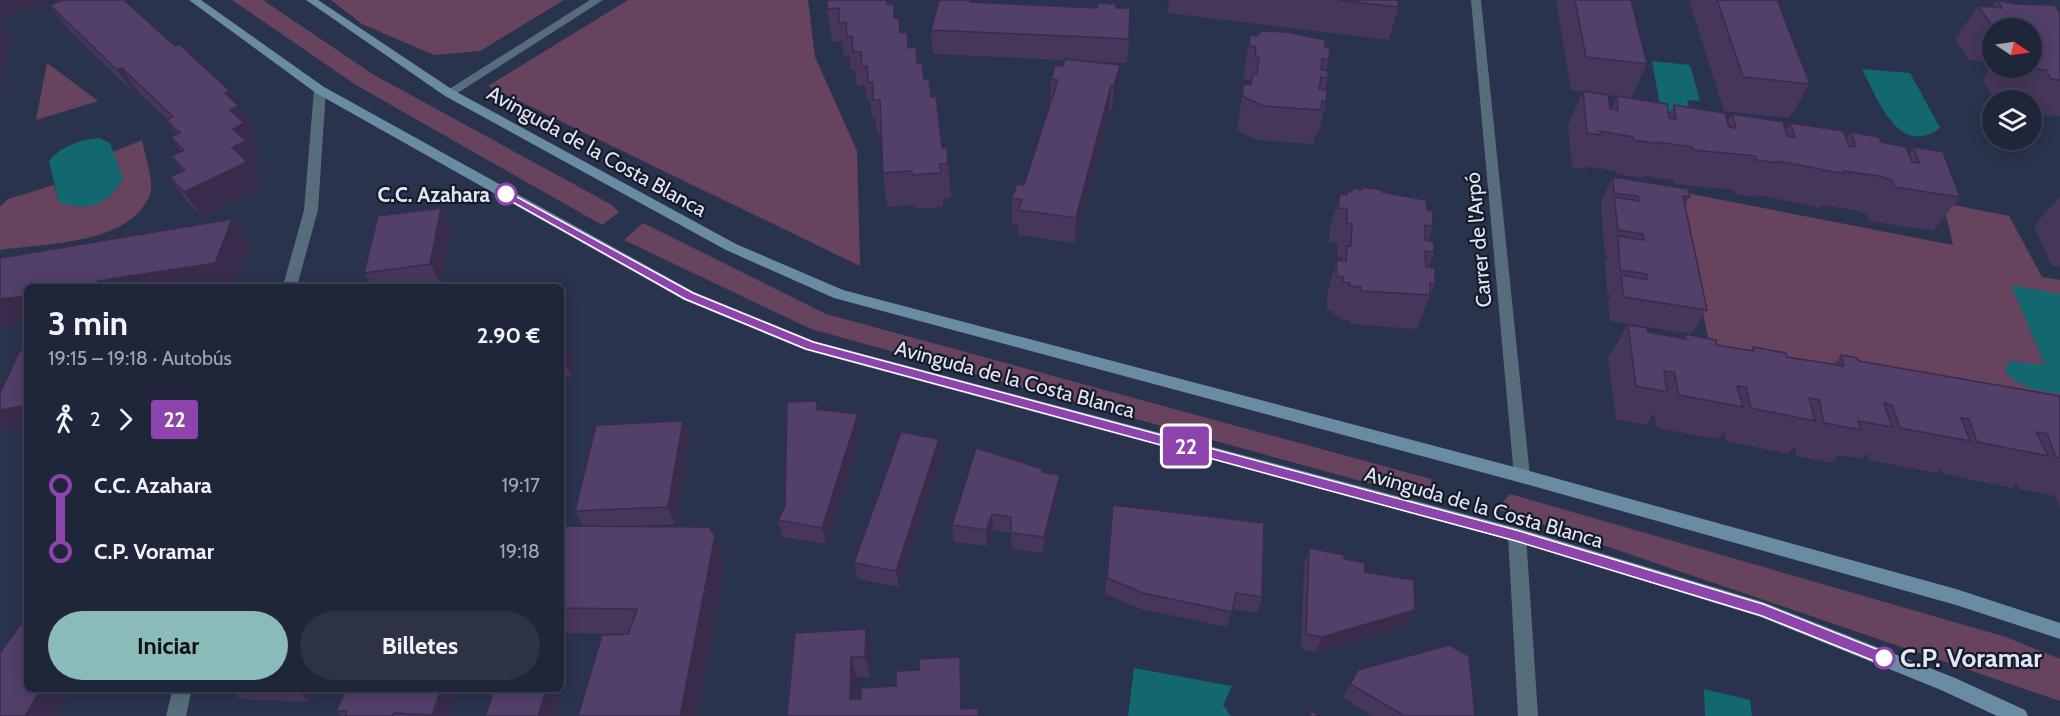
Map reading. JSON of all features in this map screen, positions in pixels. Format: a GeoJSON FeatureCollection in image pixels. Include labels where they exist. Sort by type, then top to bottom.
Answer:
{"type":"FeatureCollection","features":[{"type":"Feature","properties":{"kind":"street","name":"Avinguda de la Costa Blanca"},"geometry":{"type":"LineString","coordinates":[[194,0],[320,90],[689,296],[810,345],[1516,535],[1763,610],[1947,684],[2018,716]]}},
{"type":"Feature","properties":{"kind":"street","name":"Avinguda de la Costa Blanca"},"geometry":{"type":"LineString","coordinates":[[311,0],[449,93],[731,247],[839,294],[1522,476],[1956,597],[2060,631]]}},
{"type":"Feature","properties":{"kind":"street"},"geometry":{"type":"LineString","coordinates":[[449,93],[598,0]]}},
{"type":"Feature","properties":{"kind":"street","name":"Carrer de l'Arpó"},"geometry":{"type":"LineString","coordinates":[[1476,0],[1522,476]]}},
{"type":"Feature","properties":{"kind":"street"},"geometry":{"type":"LineString","coordinates":[[291,284],[311,210],[320,90]]}},
{"type":"Feature","properties":{"kind":"street"},"geometry":{"type":"LineString","coordinates":[[1516,535],[1528,716]]}},
{"type":"Feature","properties":{"kind":"street"},"geometry":{"type":"LineString","coordinates":[[176,716],[182,692]]}},
{"type":"Feature","properties":{"kind":"shaded area"},"geometry":{"type":"Polygon","coordinates":[[[232,0],[263,0],[374,75],[612,205],[619,212],[602,225],[356,85],[232,0]]]}},
{"type":"Feature","properties":{"kind":"shaded area"},"geometry":{"type":"Polygon","coordinates":[[[331,0],[564,0],[480,51],[434,55],[362,24],[331,0]]]}},
{"type":"Feature","properties":{"kind":"shaded area"},"geometry":{"type":"Polygon","coordinates":[[[628,0],[808,0],[815,57],[857,151],[860,266],[488,86],[628,0]]]}},
{"type":"Feature","properties":{"kind":"shaded area"},"geometry":{"type":"Polygon","coordinates":[[[1652,61],[1690,65],[1700,101],[1687,100],[1691,113],[1661,111],[1652,61]]]}},
{"type":"Feature","properties":{"kind":"shaded area"},"geometry":{"type":"Polygon","coordinates":[[[47,63],[98,101],[36,120],[47,63]]]}},
{"type":"Feature","properties":{"kind":"shaded area"},"geometry":{"type":"Polygon","coordinates":[[[1862,69],[1910,73],[1940,128],[1925,136],[1912,136],[1901,130],[1882,108],[1862,69]]]}},
{"type":"Feature","properties":{"kind":"shaded area"},"geometry":{"type":"Polygon","coordinates":[[[99,138],[110,143],[123,179],[110,195],[96,204],[79,206],[59,203],[49,161],[59,151],[71,145],[99,138]]]}},
{"type":"Feature","properties":{"kind":"shaded area"},"geometry":{"type":"Polygon","coordinates":[[[142,140],[150,173],[151,190],[142,208],[128,222],[87,238],[0,250],[0,207],[8,199],[54,185],[59,203],[80,205],[103,200],[123,179],[113,152],[142,140]]]}},
{"type":"Feature","properties":{"kind":"shaded area"},"geometry":{"type":"Polygon","coordinates":[[[1676,191],[1953,245],[1943,203],[2009,216],[2042,277],[2060,280],[2060,417],[1711,350],[1676,191]]]}},
{"type":"Feature","properties":{"kind":"shaded area"},"geometry":{"type":"Polygon","coordinates":[[[643,223],[826,314],[1431,479],[1433,501],[811,329],[624,240],[643,223]]]}},
{"type":"Feature","properties":{"kind":"shaded area"},"geometry":{"type":"Polygon","coordinates":[[[2011,285],[2060,294],[2060,394],[2037,390],[2021,384],[2014,380],[2005,369],[2010,361],[2045,365],[2011,285]]]}},
{"type":"Feature","properties":{"kind":"shaded area"},"geometry":{"type":"Polygon","coordinates":[[[1510,494],[2006,637],[2060,659],[2060,701],[1497,509],[1510,494]]]}},
{"type":"Feature","properties":{"kind":"shaded area"},"geometry":{"type":"Polygon","coordinates":[[[1134,668],[1232,686],[1223,705],[1231,716],[1128,716],[1134,668]]]}},
{"type":"Feature","properties":{"kind":"shaded area"},"geometry":{"type":"Polygon","coordinates":[[[1704,689],[1750,700],[1752,716],[1705,716],[1704,689]]]}},
{"type":"Feature","properties":{"kind":"building"},"geometry":{"type":"Polygon","coordinates":[[[63,0],[124,0],[175,46],[179,44],[230,91],[225,93],[239,106],[230,110],[244,123],[233,129],[246,141],[232,147],[247,162],[184,192],[170,177],[185,170],[171,156],[184,150],[171,137],[180,133],[166,120],[173,117],[122,68],[117,70],[50,5],[63,0]]]}},
{"type":"Feature","properties":{"kind":"building"},"geometry":{"type":"Polygon","coordinates":[[[827,0],[887,0],[887,4],[894,4],[894,18],[899,18],[900,33],[907,32],[908,48],[916,47],[917,63],[922,63],[924,79],[929,79],[931,97],[936,96],[942,148],[947,148],[948,164],[940,164],[941,173],[912,175],[912,171],[883,173],[880,100],[873,100],[873,82],[868,83],[867,66],[862,67],[861,52],[853,52],[852,36],[847,37],[846,22],[839,23],[839,8],[827,9],[827,0]]]}},
{"type":"Feature","properties":{"kind":"building"},"geometry":{"type":"Polygon","coordinates":[[[939,0],[1097,8],[1098,3],[1116,4],[1116,8],[1130,8],[1129,39],[931,30],[939,0]]]}},
{"type":"Feature","properties":{"kind":"building"},"geometry":{"type":"Polygon","coordinates":[[[1338,0],[1398,0],[1398,7],[1338,0]]]}},
{"type":"Feature","properties":{"kind":"building"},"geometry":{"type":"Polygon","coordinates":[[[1575,0],[1631,0],[1647,64],[1586,57],[1575,0]]]}},
{"type":"Feature","properties":{"kind":"building"},"geometry":{"type":"Polygon","coordinates":[[[1717,0],[1777,0],[1810,84],[1743,77],[1717,0]]]}},
{"type":"Feature","properties":{"kind":"building"},"geometry":{"type":"Polygon","coordinates":[[[1997,0],[2014,4],[2055,5],[2060,13],[2060,80],[2051,79],[2046,70],[2042,70],[2042,18],[1987,18],[1978,6],[2002,8],[1997,0]]]}},
{"type":"Feature","properties":{"kind":"building"},"geometry":{"type":"Polygon","coordinates":[[[1262,31],[1287,32],[1325,40],[1325,47],[1330,48],[1329,59],[1322,59],[1321,70],[1328,71],[1328,78],[1321,77],[1319,89],[1327,90],[1326,101],[1322,101],[1321,110],[1263,106],[1242,96],[1244,84],[1251,85],[1253,74],[1257,74],[1259,58],[1255,57],[1256,47],[1249,46],[1250,35],[1257,36],[1262,31]]]}},
{"type":"Feature","properties":{"kind":"building"},"geometry":{"type":"Polygon","coordinates":[[[1065,59],[1120,65],[1114,86],[1111,86],[1076,218],[1018,210],[1022,200],[1012,198],[1017,184],[1024,185],[1058,80],[1051,79],[1055,65],[1063,66],[1065,59]]]}},
{"type":"Feature","properties":{"kind":"building"},"geometry":{"type":"Polygon","coordinates":[[[1583,91],[1608,95],[1610,109],[1618,110],[1617,96],[1667,104],[1669,118],[1676,119],[1674,105],[1725,113],[1729,127],[1736,128],[1732,114],[1783,122],[1787,136],[1795,137],[1790,123],[1843,131],[1849,146],[1856,147],[1851,132],[1879,137],[1881,142],[1906,147],[1912,162],[1920,163],[1913,147],[1943,152],[1960,197],[1895,187],[1892,180],[1879,176],[1843,171],[1844,174],[1778,161],[1779,163],[1756,160],[1755,156],[1693,150],[1692,147],[1634,140],[1633,137],[1600,131],[1602,135],[1587,133],[1583,91]]]}},
{"type":"Feature","properties":{"kind":"building"},"geometry":{"type":"Polygon","coordinates":[[[1613,177],[1688,189],[1690,197],[1683,196],[1707,310],[1624,297],[1621,275],[1648,280],[1647,274],[1620,270],[1618,236],[1644,240],[1643,234],[1618,230],[1614,197],[1639,201],[1638,196],[1614,193],[1613,177]]]}},
{"type":"Feature","properties":{"kind":"building"},"geometry":{"type":"Polygon","coordinates":[[[1362,187],[1426,200],[1427,210],[1433,211],[1433,226],[1425,225],[1425,240],[1434,242],[1434,252],[1425,251],[1426,267],[1435,268],[1435,284],[1430,283],[1430,295],[1361,291],[1361,287],[1349,286],[1350,283],[1343,282],[1343,277],[1336,276],[1337,260],[1346,261],[1347,246],[1351,246],[1352,224],[1347,224],[1347,209],[1338,208],[1340,194],[1347,195],[1347,191],[1352,192],[1353,188],[1362,190],[1362,187]]]}},
{"type":"Feature","properties":{"kind":"building"},"geometry":{"type":"Polygon","coordinates":[[[441,208],[430,264],[364,273],[378,216],[441,208]]]}},
{"type":"Feature","properties":{"kind":"building"},"geometry":{"type":"Polygon","coordinates":[[[232,219],[215,263],[98,281],[97,284],[24,284],[24,296],[0,299],[0,258],[232,219]]]}},
{"type":"Feature","properties":{"kind":"building"},"geometry":{"type":"Polygon","coordinates":[[[1628,325],[1647,328],[1648,332],[1686,339],[1685,334],[1716,340],[1716,345],[1754,351],[1753,347],[1786,353],[1787,357],[1844,366],[1841,355],[1857,358],[1859,361],[2060,396],[2060,458],[2056,457],[2047,434],[2036,432],[2048,456],[1977,442],[1969,419],[1961,418],[1970,441],[1900,428],[1892,405],[1884,403],[1892,427],[1858,421],[1861,430],[1824,423],[1819,400],[1809,398],[1815,421],[1751,408],[1746,387],[1737,386],[1743,407],[1679,395],[1674,372],[1664,371],[1667,392],[1636,386],[1628,325]]]}},
{"type":"Feature","properties":{"kind":"building"},"geometry":{"type":"Polygon","coordinates":[[[24,350],[24,406],[0,410],[0,391],[19,352],[24,350]]]}},
{"type":"Feature","properties":{"kind":"building"},"geometry":{"type":"Polygon","coordinates":[[[817,401],[816,409],[858,414],[822,528],[778,520],[785,506],[787,402],[817,401]]]}},
{"type":"Feature","properties":{"kind":"building"},"geometry":{"type":"Polygon","coordinates":[[[683,421],[668,507],[575,511],[596,425],[683,421]]]}},
{"type":"Feature","properties":{"kind":"building"},"geometry":{"type":"Polygon","coordinates":[[[901,432],[939,439],[896,571],[854,563],[901,432]]]}},
{"type":"Feature","properties":{"kind":"building"},"geometry":{"type":"Polygon","coordinates":[[[976,448],[1043,469],[1042,472],[1060,475],[1044,537],[1011,533],[1011,517],[992,514],[986,530],[952,525],[976,448]]]}},
{"type":"Feature","properties":{"kind":"building"},"geometry":{"type":"Polygon","coordinates":[[[1113,505],[1264,523],[1262,597],[1236,593],[1232,612],[1143,593],[1107,578],[1113,505]]]}},
{"type":"Feature","properties":{"kind":"building"},"geometry":{"type":"Polygon","coordinates":[[[564,526],[709,527],[715,536],[680,716],[578,716],[602,635],[628,634],[637,609],[564,608],[564,526]]]}},
{"type":"Feature","properties":{"kind":"building"},"geometry":{"type":"Polygon","coordinates":[[[1309,548],[1344,555],[1344,559],[1365,563],[1365,572],[1414,580],[1415,610],[1322,637],[1306,634],[1309,548]]]}},
{"type":"Feature","properties":{"kind":"building"},"geometry":{"type":"Polygon","coordinates":[[[24,621],[24,692],[40,692],[25,716],[0,716],[0,653],[24,621]]]}},
{"type":"Feature","properties":{"kind":"building"},"geometry":{"type":"Polygon","coordinates":[[[866,629],[865,657],[851,657],[850,699],[861,699],[861,688],[896,686],[896,671],[919,670],[919,659],[960,657],[961,709],[978,708],[978,716],[787,716],[795,633],[866,629]]]}},
{"type":"Feature","properties":{"kind":"building"},"geometry":{"type":"Polygon","coordinates":[[[1449,645],[1469,656],[1475,716],[1405,716],[1350,684],[1358,670],[1449,645]]]}},
{"type":"Feature","properties":{"kind":"building"},"geometry":{"type":"Polygon","coordinates":[[[345,692],[441,692],[432,715],[394,713],[392,716],[345,716],[347,711],[336,711],[345,692]]]}},
{"type":"Feature","properties":{"kind":"building"},"geometry":{"type":"Polygon","coordinates":[[[494,692],[546,692],[538,716],[485,716],[494,692]]]}},
{"type":"Feature","properties":{"kind":"building"},"geometry":{"type":"Polygon","coordinates":[[[1312,711],[1320,716],[1308,716],[1312,711]]]}},
{"type":"Feature","properties":{"kind":"bus line","name":"22"},"geometry":{"type":"LineString","coordinates":[[506,194],[689,296],[810,345],[1516,535],[1763,610],[1884,658]]}},
{"type":"Feature","properties":{"kind":"place","name":"C.C. Azahara"},"geometry":{"type":"Point","coordinates":[506,194]}},
{"type":"Feature","properties":{"kind":"place","name":"C.P. Voramar"},"geometry":{"type":"Point","coordinates":[1884,658]}}]}
